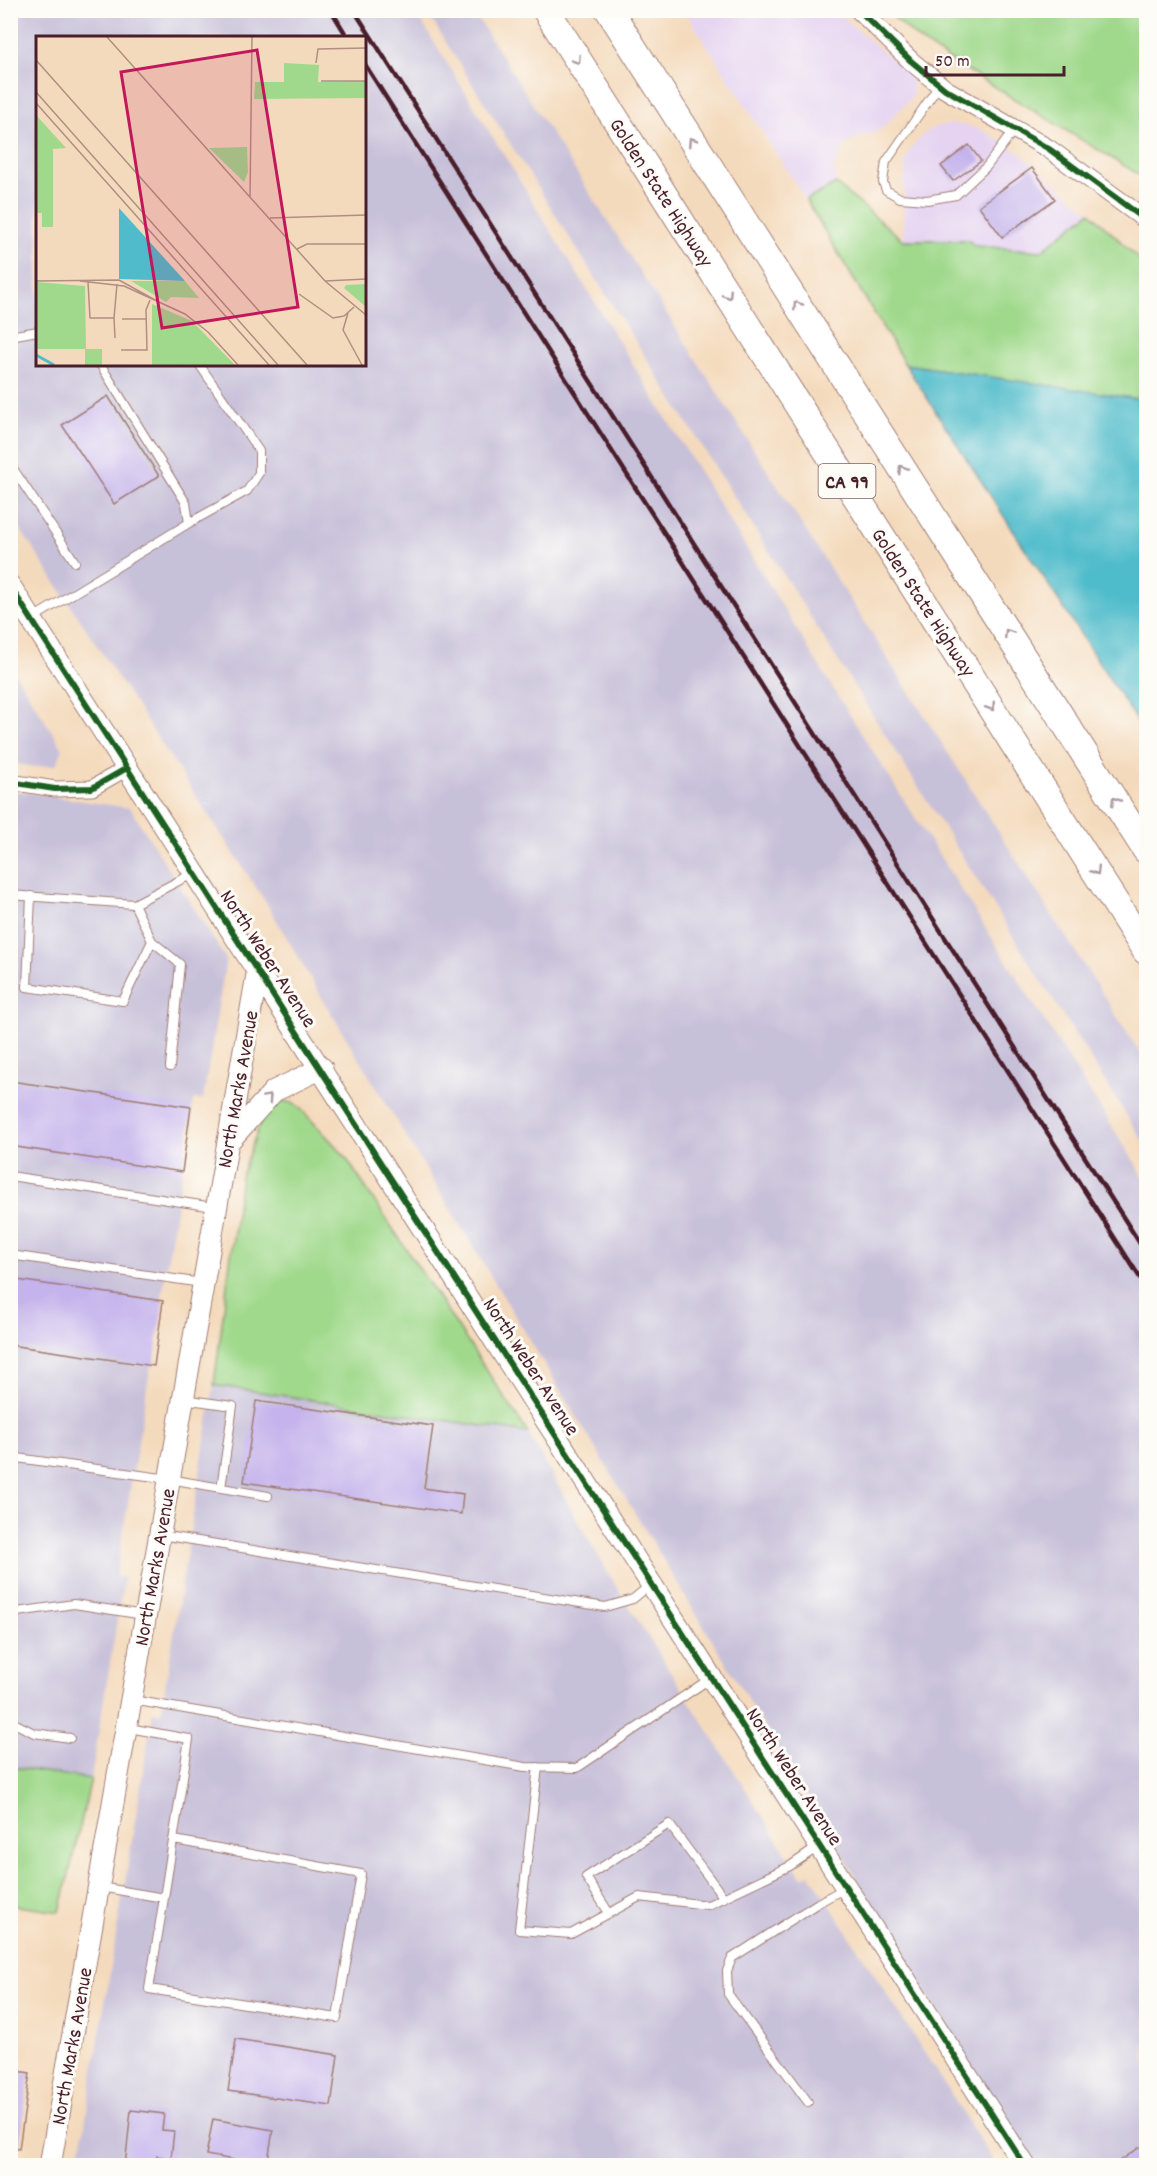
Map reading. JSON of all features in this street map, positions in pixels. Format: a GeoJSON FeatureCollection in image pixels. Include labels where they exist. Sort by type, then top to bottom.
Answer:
{"type":"FeatureCollection","features":[{"type":"Feature","properties":{"kind":"highway","name":"Golden State Highway"},"geometry":{"type":"LineString","coordinates":[[546,10],[1146,951]]}},
{"type":"Feature","properties":{"kind":"highway","name":"CA 99"},"geometry":{"type":"LineString","coordinates":[[609,10],[1146,850]]}},
{"type":"Feature","properties":{"kind":"main road","name":"North Weber Avenue"},"geometry":{"type":"LineString","coordinates":[[10,586],[193,873],[322,1068],[1025,2166]]}},
{"type":"Feature","properties":{"kind":"main road","name":"North Marks Avenue"},"geometry":{"type":"LineString","coordinates":[[50,2166],[258,969]]}},
{"type":"Feature","properties":{"kind":"main road"},"geometry":{"type":"LineString","coordinates":[[228,1142],[274,1091],[322,1068]]}},
{"type":"Feature","properties":{"kind":"street"},"geometry":{"type":"LineString","coordinates":[[862,14],[911,61],[940,84],[1049,149],[1146,220]]}},
{"type":"Feature","properties":{"kind":"street"},"geometry":{"type":"LineString","coordinates":[[10,782],[55,789],[92,788],[127,768]]}},
{"type":"Feature","properties":{"kind":"lane"},"geometry":{"type":"LineString","coordinates":[[940,84],[886,162],[883,182],[886,190],[900,198],[927,200],[956,195],[987,166],[1015,129]]}},
{"type":"Feature","properties":{"kind":"lane"},"geometry":{"type":"LineString","coordinates":[[10,336],[36,331]]}},
{"type":"Feature","properties":{"kind":"lane"},"geometry":{"type":"LineString","coordinates":[[101,366],[186,503],[189,523]]}},
{"type":"Feature","properties":{"kind":"lane"},"geometry":{"type":"LineString","coordinates":[[32,619],[189,523],[247,491],[259,472],[259,451],[200,366]]}},
{"type":"Feature","properties":{"kind":"lane"},"geometry":{"type":"LineString","coordinates":[[10,464],[75,562]]}},
{"type":"Feature","properties":{"kind":"lane"},"geometry":{"type":"LineString","coordinates":[[10,895],[134,904],[193,873]]}},
{"type":"Feature","properties":{"kind":"lane"},"geometry":{"type":"LineString","coordinates":[[32,896],[27,987],[123,1002],[152,941]]}},
{"type":"Feature","properties":{"kind":"lane"},"geometry":{"type":"LineString","coordinates":[[134,904],[152,941],[180,964],[170,1067]]}},
{"type":"Feature","properties":{"kind":"lane"},"geometry":{"type":"LineString","coordinates":[[10,1176],[217,1208]]}},
{"type":"Feature","properties":{"kind":"lane"},"geometry":{"type":"LineString","coordinates":[[10,1255],[204,1283]]}},
{"type":"Feature","properties":{"kind":"lane"},"geometry":{"type":"LineString","coordinates":[[183,1399],[233,1406],[220,1488]]}},
{"type":"Feature","properties":{"kind":"lane"},"geometry":{"type":"LineString","coordinates":[[10,1457],[170,1479],[268,1496]]}},
{"type":"Feature","properties":{"kind":"lane"},"geometry":{"type":"LineString","coordinates":[[160,1535],[605,1607],[633,1599],[652,1583]]}},
{"type":"Feature","properties":{"kind":"lane"},"geometry":{"type":"LineString","coordinates":[[10,1613],[74,1604],[146,1615]]}},
{"type":"Feature","properties":{"kind":"lane"},"geometry":{"type":"LineString","coordinates":[[131,1700],[525,1767],[577,1768],[712,1677]]}},
{"type":"Feature","properties":{"kind":"lane"},"geometry":{"type":"LineString","coordinates":[[10,1721],[34,1733],[70,1738]]}},
{"type":"Feature","properties":{"kind":"lane"},"geometry":{"type":"LineString","coordinates":[[126,1727],[189,1739],[149,1989],[338,2018],[361,1874],[174,1840]]}},
{"type":"Feature","properties":{"kind":"lane"},"geometry":{"type":"LineString","coordinates":[[538,1767],[519,1930],[571,1934],[639,1897],[708,1905],[790,1866],[820,1846]]}},
{"type":"Feature","properties":{"kind":"lane"},"geometry":{"type":"LineString","coordinates":[[609,1913],[586,1877],[669,1824],[724,1898]]}},
{"type":"Feature","properties":{"kind":"lane"},"geometry":{"type":"LineString","coordinates":[[98,1887],[164,1898]]}},
{"type":"Feature","properties":{"kind":"lane"},"geometry":{"type":"LineString","coordinates":[[808,2102],[728,1994],[726,1971],[732,1958],[846,1887]]}},
{"type":"Feature","properties":{"kind":"shaded area"},"geometry":{"type":"Polygon","coordinates":[[[10,11],[415,11],[832,687],[1146,1180],[1146,2165],[1031,2165],[267,904],[11,515],[10,11]]]}},
{"type":"Feature","properties":{"kind":"shaded area"},"geometry":{"type":"Polygon","coordinates":[[[426,11],[473,11],[1146,1062],[1146,1146],[426,11]]]}},
{"type":"Feature","properties":{"kind":"shaded area"},"geometry":{"type":"Polygon","coordinates":[[[685,11],[836,11],[911,76],[913,95],[877,132],[859,137],[844,146],[834,168],[836,184],[806,200],[685,11]]]}},
{"type":"Feature","properties":{"kind":"shaded area"},"geometry":{"type":"Polygon","coordinates":[[[966,125],[984,131],[1018,152],[1090,212],[1042,251],[903,240],[905,161],[912,147],[924,134],[937,126],[966,125]]]}},
{"type":"Feature","properties":{"kind":"shaded area"},"geometry":{"type":"Polygon","coordinates":[[[11,667],[63,749],[56,765],[34,767],[11,763],[11,667]]]}},
{"type":"Feature","properties":{"kind":"shaded area"},"geometry":{"type":"Polygon","coordinates":[[[10,790],[130,808],[226,959],[203,1100],[194,1099],[116,1576],[124,1578],[91,1779],[11,1767],[10,790]]]}},
{"type":"Feature","properties":{"kind":"shaded area"},"geometry":{"type":"Polygon","coordinates":[[[214,1385],[528,1433],[609,1575],[802,1878],[810,1874],[996,2165],[78,2166],[153,1712],[161,1713],[214,1385]]]}},
{"type":"Feature","properties":{"kind":"green space"},"geometry":{"type":"Polygon","coordinates":[[[887,11],[1146,11],[1146,179],[937,52],[919,40],[887,11]]]}},
{"type":"Feature","properties":{"kind":"green space"},"geometry":{"type":"Polygon","coordinates":[[[836,184],[903,240],[968,240],[975,246],[1041,251],[1090,212],[1146,266],[1146,401],[905,364],[806,200],[836,184]]]}},
{"type":"Feature","properties":{"kind":"green space"},"geometry":{"type":"Polygon","coordinates":[[[281,1101],[294,1103],[299,1107],[344,1155],[528,1433],[214,1385],[241,1177],[264,1112],[274,1103],[281,1101]]]}},
{"type":"Feature","properties":{"kind":"green space"},"geometry":{"type":"Polygon","coordinates":[[[11,1767],[91,1779],[60,1912],[11,1905],[11,1767]]]}},
{"type":"Feature","properties":{"kind":"water"},"geometry":{"type":"Polygon","coordinates":[[[905,364],[1146,400],[1146,735],[905,364]]]}},
{"type":"Feature","properties":{"kind":"building"},"geometry":{"type":"Polygon","coordinates":[[[969,145],[981,161],[953,181],[941,166],[969,145]]]}},
{"type":"Feature","properties":{"kind":"building"},"geometry":{"type":"Polygon","coordinates":[[[1032,168],[1055,199],[1002,237],[979,206],[1032,168]]]}},
{"type":"Feature","properties":{"kind":"building"},"geometry":{"type":"Polygon","coordinates":[[[108,396],[159,476],[114,504],[62,425],[108,396]]]}},
{"type":"Feature","properties":{"kind":"building"},"geometry":{"type":"Polygon","coordinates":[[[10,1081],[191,1107],[182,1172],[10,1146],[10,1081]]]}},
{"type":"Feature","properties":{"kind":"building"},"geometry":{"type":"Polygon","coordinates":[[[10,1279],[163,1301],[154,1366],[10,1345],[10,1279]]]}},
{"type":"Feature","properties":{"kind":"building"},"geometry":{"type":"Polygon","coordinates":[[[256,1401],[433,1426],[424,1488],[463,1494],[461,1514],[244,1482],[256,1401]]]}},
{"type":"Feature","properties":{"kind":"building"},"geometry":{"type":"Polygon","coordinates":[[[236,2039],[338,2055],[331,2106],[228,2091],[236,2039]]]}},
{"type":"Feature","properties":{"kind":"building"},"geometry":{"type":"Polygon","coordinates":[[[10,2070],[30,2073],[19,2149],[10,2148],[10,2070]]]}},
{"type":"Feature","properties":{"kind":"building"},"geometry":{"type":"Polygon","coordinates":[[[131,2110],[164,2114],[162,2130],[174,2131],[171,2158],[157,2156],[156,2166],[125,2166],[131,2110]]]}},
{"type":"Feature","properties":{"kind":"building"},"geometry":{"type":"Polygon","coordinates":[[[213,2119],[273,2130],[267,2166],[206,2155],[213,2119]]]}},
{"type":"Feature","properties":{"kind":"building"},"geometry":{"type":"Polygon","coordinates":[[[1140,2147],[1146,2157],[1146,2166],[1113,2166],[1140,2147]]]}},
{"type":"Feature","properties":{"kind":"railway"},"geometry":{"type":"LineString","coordinates":[[331,10],[347,36]]}},
{"type":"Feature","properties":{"kind":"railway"},"geometry":{"type":"LineString","coordinates":[[354,10],[1146,1253]]}},
{"type":"Feature","properties":{"kind":"railway"},"geometry":{"type":"LineString","coordinates":[[366,66],[1146,1287]]}},
{"type":"Feature","properties":{"kind":"cycle path"},"geometry":{"type":"LineString","coordinates":[[859,10],[911,61],[945,89],[1049,149],[1146,220]]}},
{"type":"Feature","properties":{"kind":"cycle path"},"geometry":{"type":"LineString","coordinates":[[10,586],[1025,2166]]}},
{"type":"Feature","properties":{"kind":"cycle path"},"geometry":{"type":"LineString","coordinates":[[10,782],[55,789],[92,788],[127,768]]}}]}
